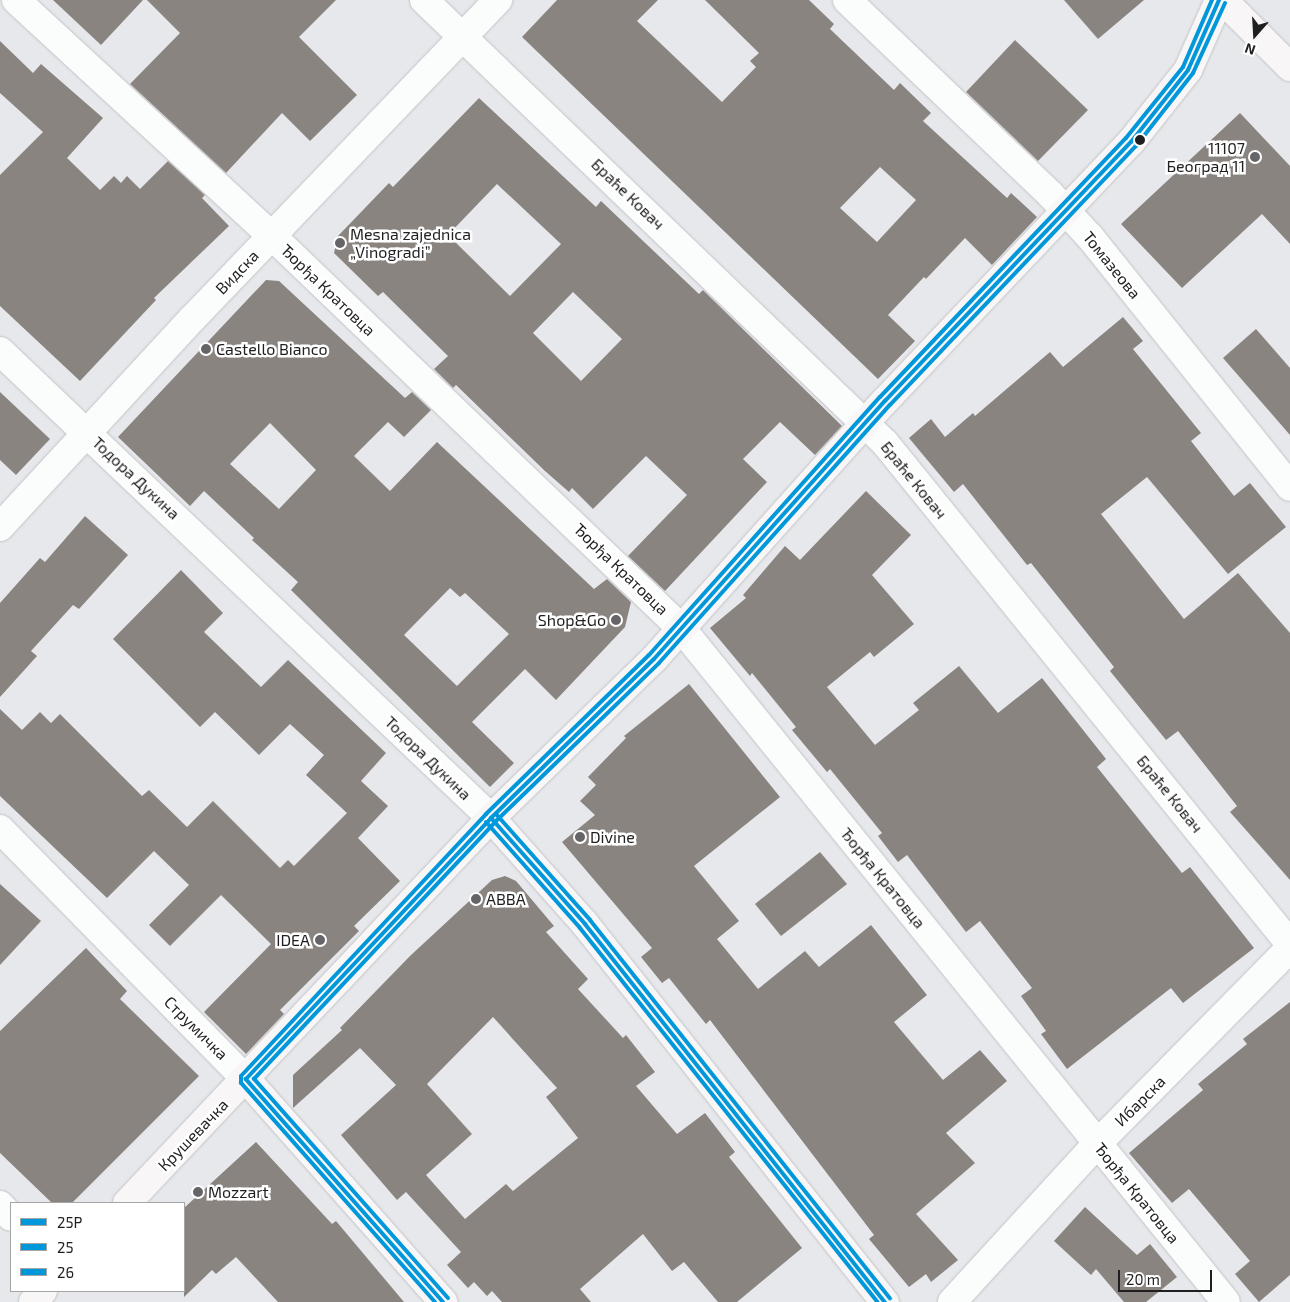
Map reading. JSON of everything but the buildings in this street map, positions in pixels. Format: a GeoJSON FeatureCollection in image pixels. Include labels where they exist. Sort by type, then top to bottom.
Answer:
{"type":"FeatureCollection","features":[{"type":"Feature","properties":{"kind":"main road","name":"Крушевачка"},"geometry":{"type":"LineString","coordinates":[[128,1202],[491,818],[682,629],[865,423],[1068,212],[1149,122],[1184,76],[1218,0]]}},
{"type":"Feature","properties":{"kind":"main road"},"geometry":{"type":"LineString","coordinates":[[1223,0],[1288,67]]}},
{"type":"Feature","properties":{"kind":"main road","name":"Тодора Дукина"},"geometry":{"type":"LineString","coordinates":[[491,818],[584,924],[884,1302]]}},
{"type":"Feature","properties":{"kind":"main road","name":"Струмичка"},"geometry":{"type":"LineString","coordinates":[[246,1078],[443,1302]]}},
{"type":"Feature","properties":{"kind":"main road"},"geometry":{"type":"LineString","coordinates":[[33,1302],[42,1292]]}},
{"type":"Feature","properties":{"kind":"street","name":"Ђорђа Кратовца"},"geometry":{"type":"LineString","coordinates":[[16,0],[272,236],[682,629],[1226,1302]]}},
{"type":"Feature","properties":{"kind":"street","name":"Браће Ковач"},"geometry":{"type":"LineString","coordinates":[[424,0],[885,443],[1290,944]]}},
{"type":"Feature","properties":{"kind":"street","name":"Видска"},"geometry":{"type":"LineString","coordinates":[[0,527],[272,236],[498,0]]}},
{"type":"Feature","properties":{"kind":"street","name":"Томазеова"},"geometry":{"type":"LineString","coordinates":[[847,0],[1068,212],[1290,487]]}},
{"type":"Feature","properties":{"kind":"street","name":"Тодора Дукина"},"geometry":{"type":"LineString","coordinates":[[0,351],[491,818]]}},
{"type":"Feature","properties":{"kind":"street","name":"Струмичка"},"geometry":{"type":"LineString","coordinates":[[0,830],[246,1078]]}},
{"type":"Feature","properties":{"kind":"street","name":"Ибарска"},"geometry":{"type":"LineString","coordinates":[[952,1302],[1098,1144],[1290,948]]}},
{"type":"Feature","properties":{"kind":"street"},"geometry":{"type":"LineString","coordinates":[[0,1205],[10,1216]]}},
{"type":"Feature","properties":{"kind":"transit line","name":"26"},"geometry":{"type":"LineString","coordinates":[[435,1302],[241,1083],[241,1076],[486,814],[649,655],[880,397],[1126,138],[1183,67],[1212,0]]}},
{"type":"Feature","properties":{"kind":"transit line","name":"25P"},"geometry":{"type":"LineString","coordinates":[[443,1302],[246,1079],[491,818],[654,659],[885,401],[1131,142],[1188,70],[1219,0]]}},
{"type":"Feature","properties":{"kind":"transit line","name":"25"},"geometry":{"type":"LineString","coordinates":[[448,1298],[254,1079],[495,822],[659,663],[890,405],[1136,146],[1193,73],[1225,3]]}},
{"type":"Feature","properties":{"kind":"transit line","name":"26"},"geometry":{"type":"LineString","coordinates":[[496,814],[590,920],[890,1298]]}},
{"type":"Feature","properties":{"kind":"transit line","name":"25P"},"geometry":{"type":"LineString","coordinates":[[491,818],[585,924],[885,1302]]}},
{"type":"Feature","properties":{"kind":"transit line","name":"25"},"geometry":{"type":"LineString","coordinates":[[486,822],[580,928],[877,1302]]}},
{"type":"Feature","properties":{"kind":"place","name":"11107 Београд 11"},"geometry":{"type":"Point","coordinates":[1255,157]}},
{"type":"Feature","properties":{"kind":"place","name":"Mesna zajednica „Vinogradi”"},"geometry":{"type":"Point","coordinates":[340,243]}},
{"type":"Feature","properties":{"kind":"place","name":"Castello Bianco"},"geometry":{"type":"Point","coordinates":[206,349]}},
{"type":"Feature","properties":{"kind":"place","name":"Shop&Go"},"geometry":{"type":"Point","coordinates":[616,620]}},
{"type":"Feature","properties":{"kind":"place","name":"Divine"},"geometry":{"type":"Point","coordinates":[580,837]}},
{"type":"Feature","properties":{"kind":"place","name":"ABBA"},"geometry":{"type":"Point","coordinates":[476,899]}},
{"type":"Feature","properties":{"kind":"place","name":"IDEA"},"geometry":{"type":"Point","coordinates":[320,940]}},
{"type":"Feature","properties":{"kind":"place","name":"Mozzart"},"geometry":{"type":"Point","coordinates":[198,1192]}}]}
